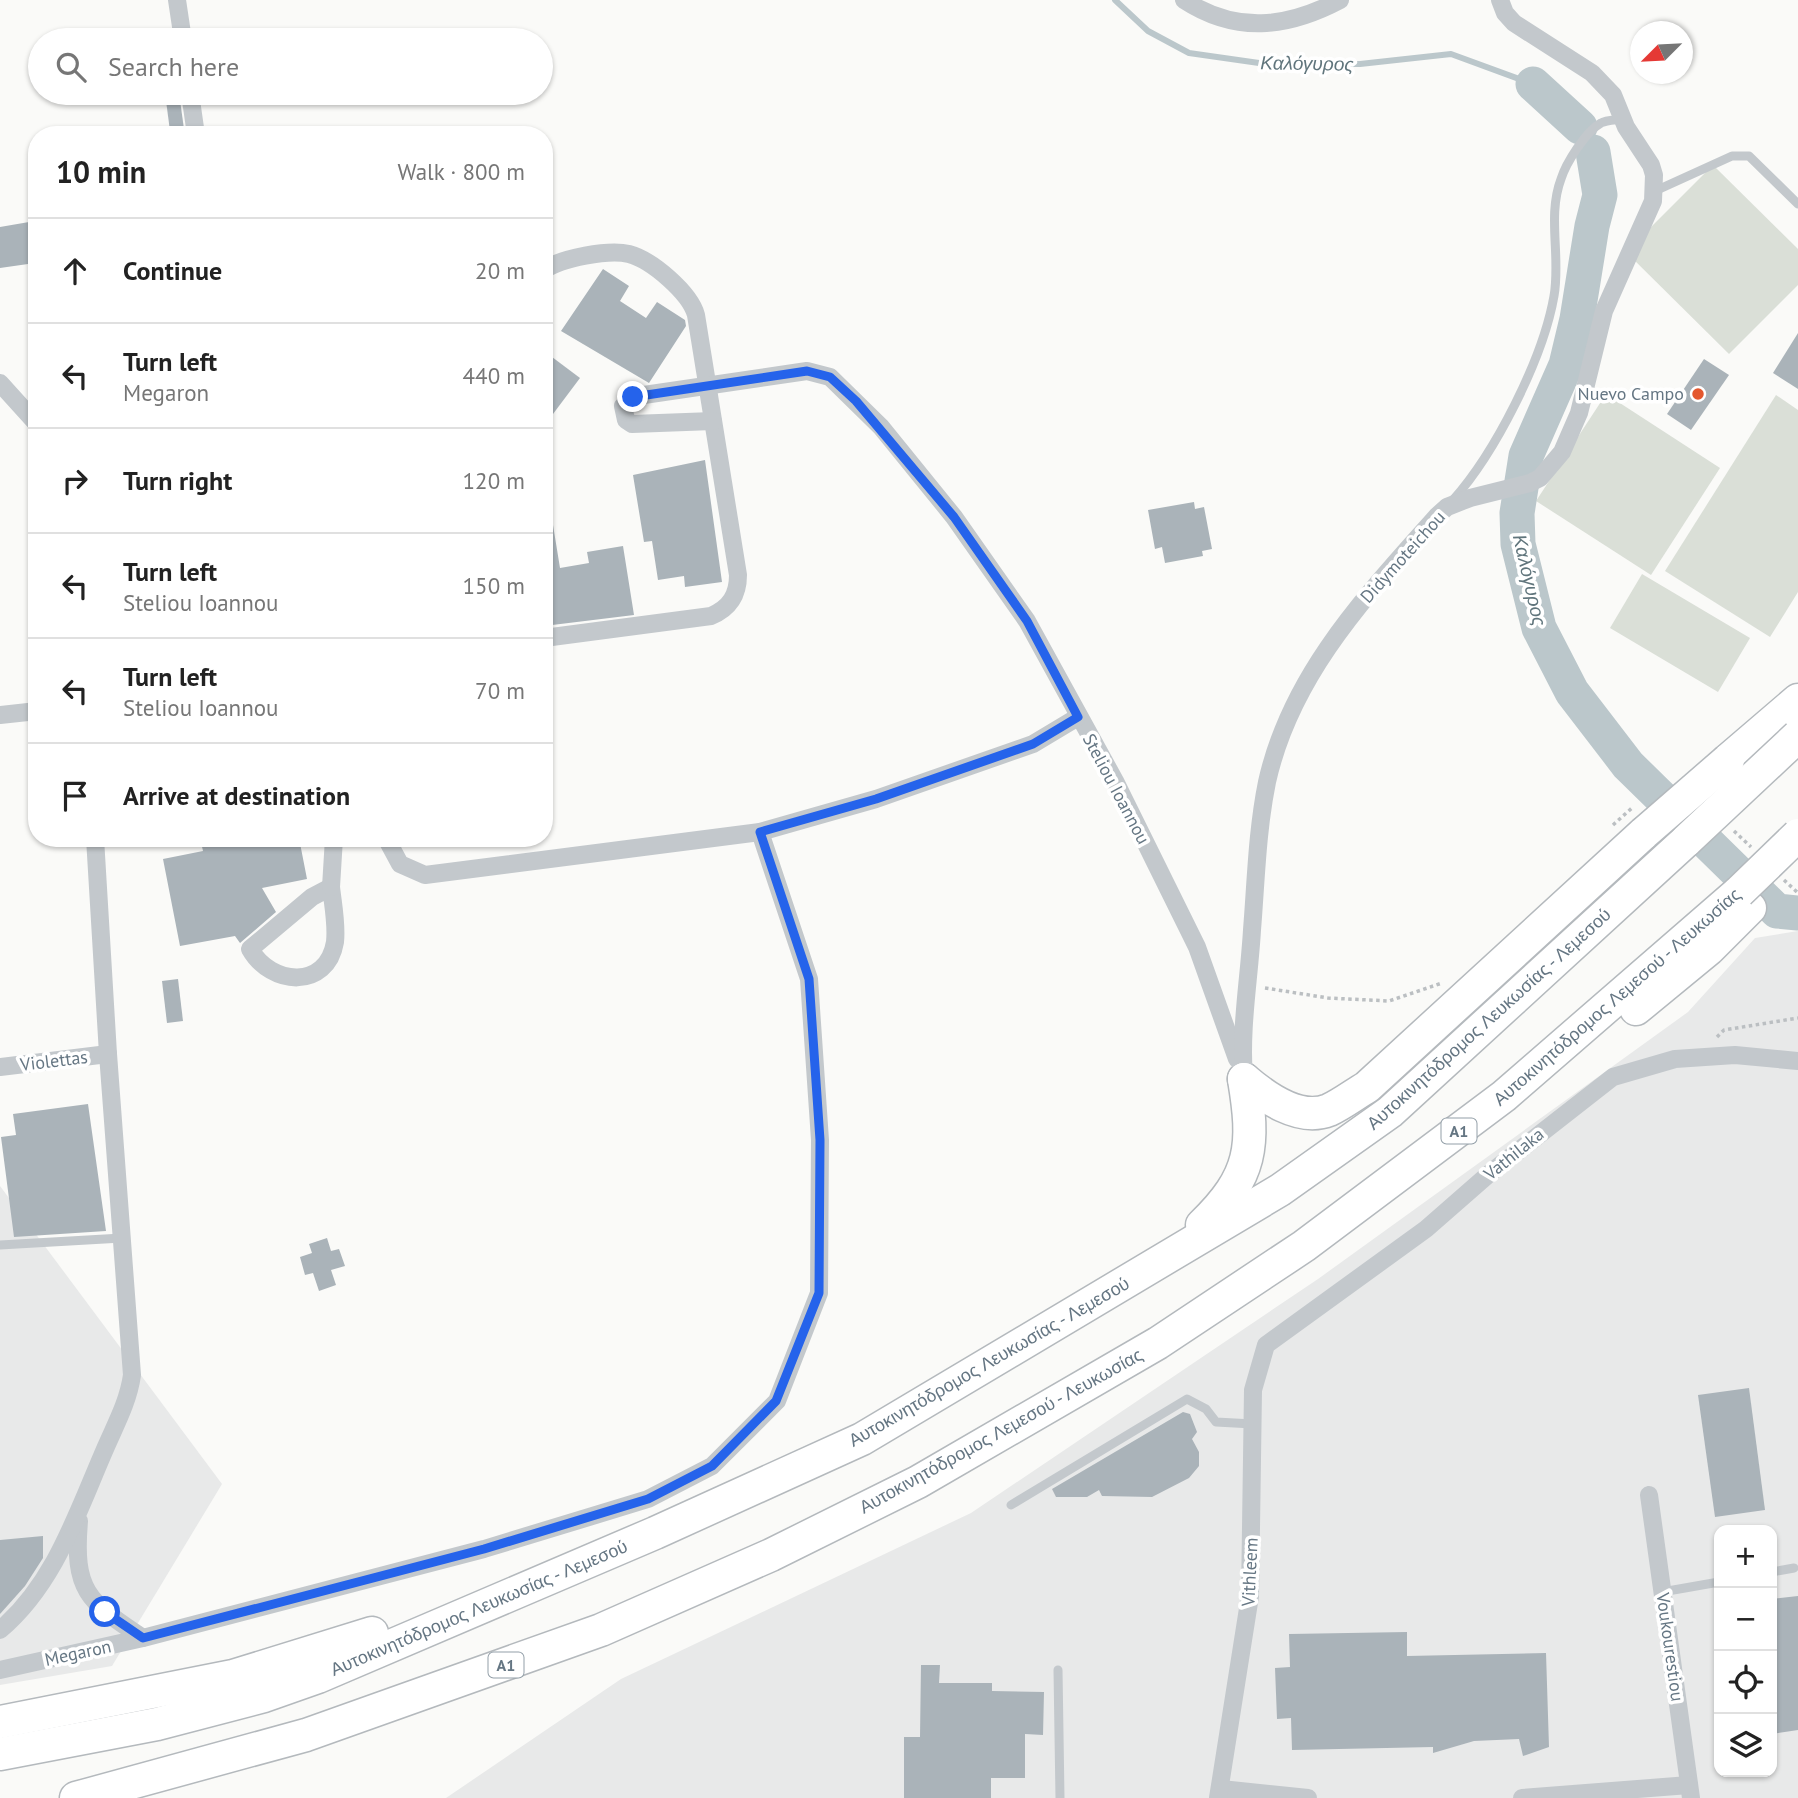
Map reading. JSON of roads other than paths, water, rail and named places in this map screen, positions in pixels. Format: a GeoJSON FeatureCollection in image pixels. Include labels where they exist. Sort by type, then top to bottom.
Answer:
{"type":"FeatureCollection","features":[{"type":"Feature","properties":{"kind":"highway"},"geometry":{"type":"LineString","coordinates":[[1244,1079],[1264,1097],[1297,1111],[1327,1111],[1367,1087],[1644,833],[1798,699]]}},
{"type":"Feature","properties":{"kind":"highway","name":"Αυτοκινητόδρομος Λευκωσίας - Λεμεσού"},"geometry":{"type":"LineString","coordinates":[[0,1754],[157,1724],[264,1696],[318,1677],[576,1567],[862,1439],[1279,1190],[1390,1112],[1798,736]]}},
{"type":"Feature","properties":{"kind":"highway","name":"Αυτοκινητόδρομος Λεμεσού - Λευκωσίας"},"geometry":{"type":"LineString","coordinates":[[76,1798],[306,1735],[601,1630],[771,1555],[918,1482],[1158,1343],[1304,1246],[1504,1096],[1745,900],[1798,835]]}},
{"type":"Feature","properties":{"kind":"highway"},"geometry":{"type":"LineString","coordinates":[[1745,900],[1798,863]]}},
{"type":"Feature","properties":{"kind":"highway"},"geometry":{"type":"LineString","coordinates":[[1171,1255],[1219,1209],[1246,1164],[1251,1141],[1244,1079]]}},
{"type":"Feature","properties":{"kind":"highway"},"geometry":{"type":"LineString","coordinates":[[0,1722],[233,1676],[375,1632],[503,1585],[576,1567]]}},
{"type":"Feature","properties":{"kind":"street"},"geometry":{"type":"LineString","coordinates":[[177,0],[181,28]]}},
{"type":"Feature","properties":{"kind":"street"},"geometry":{"type":"LineString","coordinates":[[1184,0],[1216,18],[1260,25],[1295,20],[1340,0]]}},
{"type":"Feature","properties":{"kind":"street"},"geometry":{"type":"LineString","coordinates":[[1500,0],[1505,13],[1514,23],[1592,73],[1613,95],[1622,120],[1651,165],[1655,191]]}},
{"type":"Feature","properties":{"kind":"street"},"geometry":{"type":"LineString","coordinates":[[192,105],[195,126]]}},
{"type":"Feature","properties":{"kind":"street","name":"Didymoteichou"},"geometry":{"type":"LineString","coordinates":[[1244,1079],[1241,1040],[1256,863],[1267,783],[1291,707],[1334,636],[1447,507],[1470,498],[1524,485],[1551,466],[1572,433],[1604,311],[1620,269],[1649,213],[1655,191]]}},
{"type":"Feature","properties":{"kind":"street"},"geometry":{"type":"LineString","coordinates":[[553,266],[562,261],[610,253],[630,254],[680,288],[692,303],[708,385],[738,575],[736,592],[728,606],[702,618],[553,637]]}},
{"type":"Feature","properties":{"kind":"street","name":"Steliou Ioannou"},"geometry":{"type":"LineString","coordinates":[[713,421],[632,424],[626,420],[622,411],[625,402],[637,396],[807,371],[830,377],[881,428],[992,569],[1027,621],[1115,782],[1197,947],[1244,1079]]}},
{"type":"Feature","properties":{"kind":"street"},"geometry":{"type":"LineString","coordinates":[[0,383],[28,414]]}},
{"type":"Feature","properties":{"kind":"street"},"geometry":{"type":"LineString","coordinates":[[0,715],[28,712]]}},
{"type":"Feature","properties":{"kind":"street"},"geometry":{"type":"LineString","coordinates":[[391,847],[400,864],[425,875],[760,832],[876,799],[1033,744],[1078,717]]}},
{"type":"Feature","properties":{"kind":"street","name":"Megaron"},"geometry":{"type":"LineString","coordinates":[[0,1670],[143,1638],[484,1549],[648,1499],[712,1466],[776,1401],[819,1293],[820,1140],[809,979],[760,832]]}},
{"type":"Feature","properties":{"kind":"street"},"geometry":{"type":"LineString","coordinates":[[0,1630],[38,1591],[80,1507],[131,1382],[124,1237],[108,1054],[96,847]]}},
{"type":"Feature","properties":{"kind":"street"},"geometry":{"type":"LineString","coordinates":[[331,887],[312,897],[250,949],[268,971],[295,978],[321,967],[330,956],[335,942],[331,887],[333,847]]}},
{"type":"Feature","properties":{"kind":"street","name":"Violettas"},"geometry":{"type":"LineString","coordinates":[[0,1068],[108,1054]]}},
{"type":"Feature","properties":{"kind":"street","name":"Vathilaka"},"geometry":{"type":"LineString","coordinates":[[1266,1345],[1426,1229],[1490,1173],[1613,1077],[1675,1059],[1735,1055],[1798,1061]]}},
{"type":"Feature","properties":{"kind":"street","name":"Vithleem"},"geometry":{"type":"LineString","coordinates":[[1220,1793],[1250,1596],[1255,1424],[1253,1390],[1266,1345]]}},
{"type":"Feature","properties":{"kind":"street","name":"Voukourestiou"},"geometry":{"type":"LineString","coordinates":[[1649,1496],[1690,1792]]}},
{"type":"Feature","properties":{"kind":"street"},"geometry":{"type":"LineString","coordinates":[[80,1507],[77,1564],[84,1588],[105,1612],[143,1638]]}},
{"type":"Feature","properties":{"kind":"street"},"geometry":{"type":"LineString","coordinates":[[1522,1798],[1690,1792]]}},
{"type":"Feature","properties":{"kind":"street"},"geometry":{"type":"LineString","coordinates":[[1220,1793],[1308,1798]]}},
{"type":"Feature","properties":{"kind":"lane"},"geometry":{"type":"LineString","coordinates":[[1447,507],[1469,482],[1487,454],[1518,396],[1542,337],[1554,296],[1555,207],[1561,178],[1590,132],[1602,122],[1622,120]]}},
{"type":"Feature","properties":{"kind":"lane"},"geometry":{"type":"LineString","coordinates":[[1655,191],[1732,156],[1749,156],[1798,204]]}},
{"type":"Feature","properties":{"kind":"lane"},"geometry":{"type":"LineString","coordinates":[[0,1245],[124,1237]]}},
{"type":"Feature","properties":{"kind":"lane"},"geometry":{"type":"LineString","coordinates":[[1011,1505],[1187,1399],[1206,1409],[1216,1422],[1255,1424]]}},
{"type":"Feature","properties":{"kind":"lane"},"geometry":{"type":"LineString","coordinates":[[1777,1571],[1794,1568]]}},
{"type":"Feature","properties":{"kind":"lane"},"geometry":{"type":"LineString","coordinates":[[1662,1592],[1714,1582]]}},
{"type":"Feature","properties":{"kind":"lane"},"geometry":{"type":"LineString","coordinates":[[1058,1670],[1060,1798]]}},
{"type":"Feature","properties":{"kind":"waterway","name":"Καλόγυρος"},"geometry":{"type":"LineString","coordinates":[[1115,0],[1148,31],[1189,53],[1266,64],[1360,64],[1451,54],[1533,84]]}},
{"type":"Feature","properties":{"kind":"waterway","name":"Καλόγυρος"},"geometry":{"type":"LineString","coordinates":[[1533,84],[1580,127]]}},
{"type":"Feature","properties":{"kind":"waterway","name":"Καλόγυρος"},"geometry":{"type":"LineString","coordinates":[[1593,152],[1600,195],[1592,226],[1577,319],[1566,365],[1526,456],[1517,513],[1518,544],[1539,628],[1572,692],[1628,765],[1777,911],[1798,913]]}},
{"type":"Feature","properties":{"kind":"place","name":"Nuevo Campo"},"geometry":{"type":"Point","coordinates":[1698,394]}}]}
